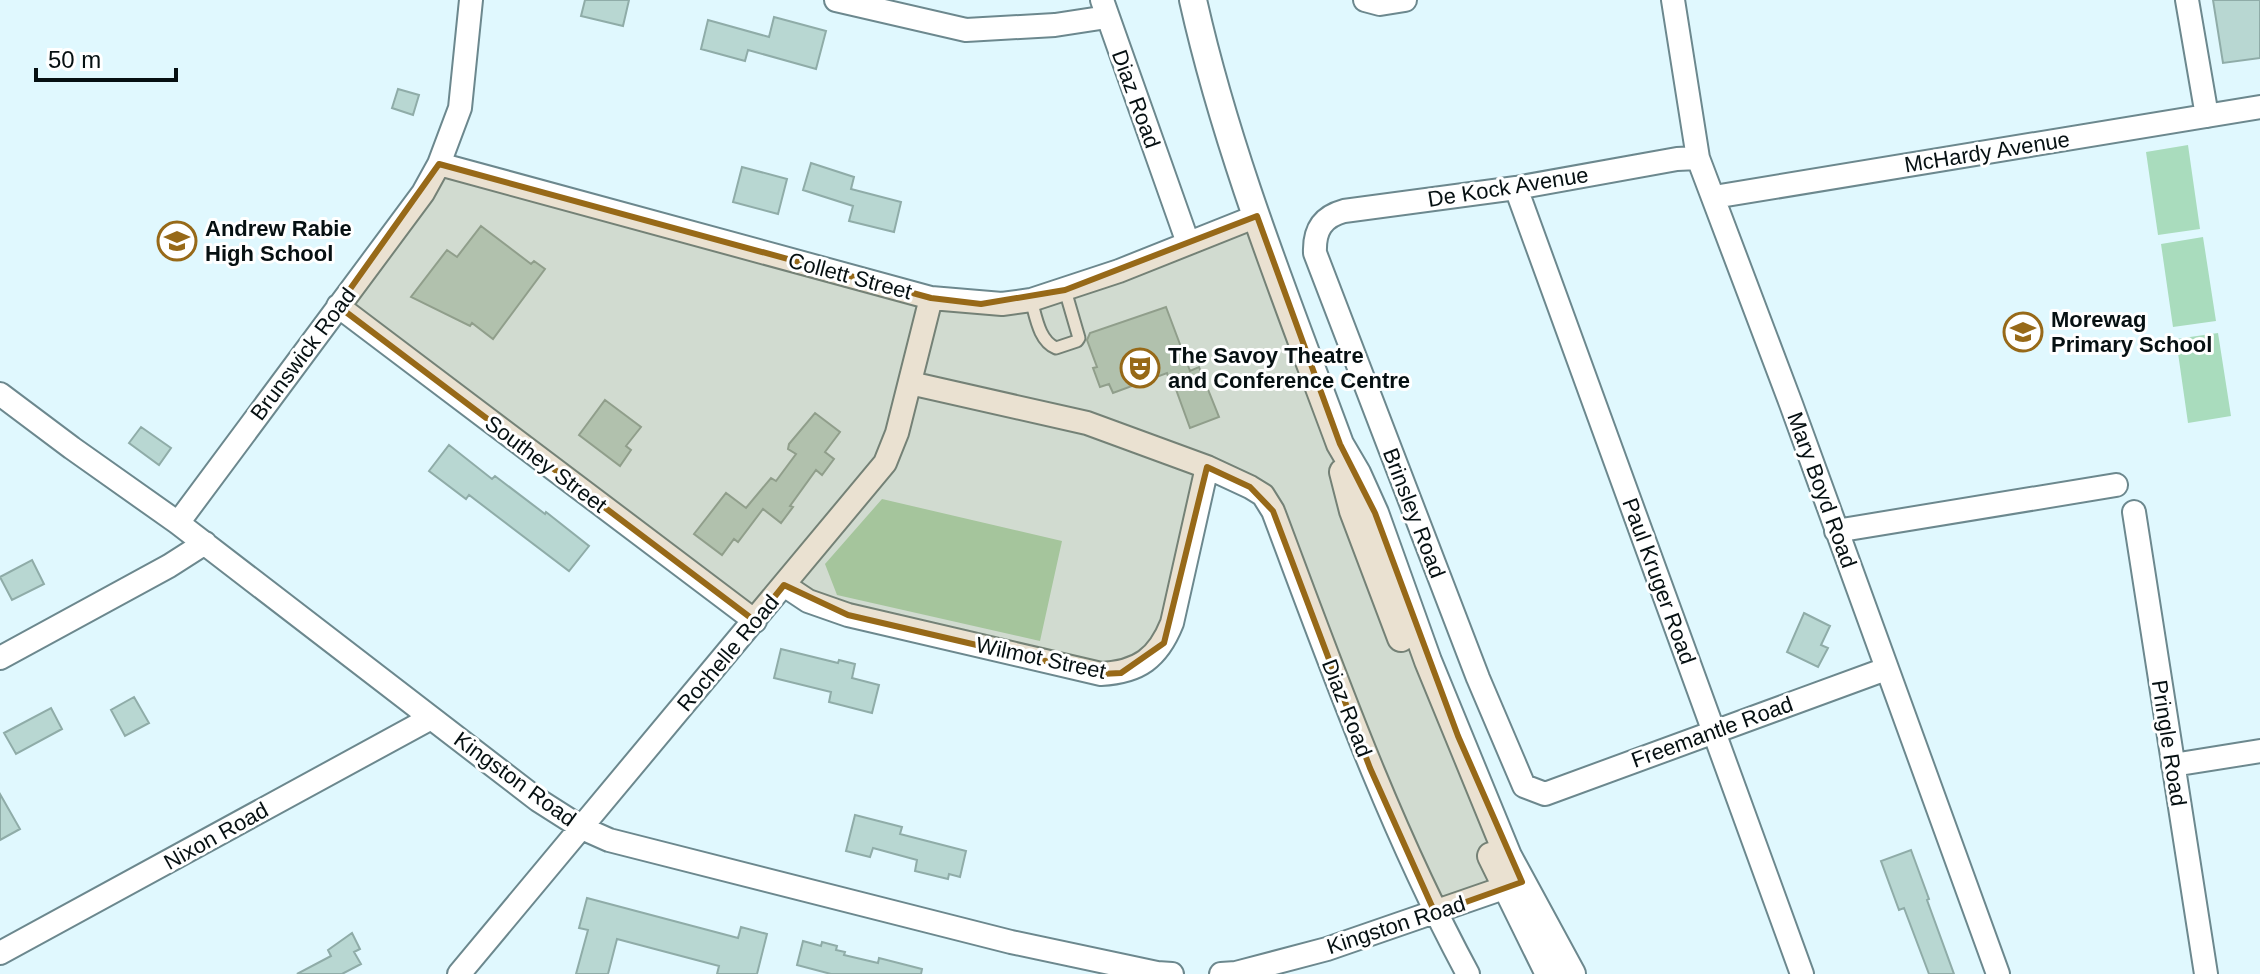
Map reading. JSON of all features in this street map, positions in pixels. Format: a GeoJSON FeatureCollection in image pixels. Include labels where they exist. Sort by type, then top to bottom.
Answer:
{"type":"FeatureCollection","features":[{"type":"Feature","properties":{"kind":"street","name":"Brunswick Road"},"geometry":{"type":"LineString","coordinates":[[178,523],[423,193],[439,164],[460,108],[471,0]]}},
{"type":"Feature","properties":{"kind":"street"},"geometry":{"type":"LineString","coordinates":[[836,0],[873,5],[966,30],[1055,25],[1105,9]]}},
{"type":"Feature","properties":{"kind":"street"},"geometry":{"type":"LineString","coordinates":[[1193,0],[1219,99],[1257,216],[1340,444],[1343,476],[1353,511],[1442,745],[1513,885],[1549,974]]}},
{"type":"Feature","properties":{"kind":"street"},"geometry":{"type":"LineString","coordinates":[[1365,0],[1380,4],[1405,0]]}},
{"type":"Feature","properties":{"kind":"street","name":"Mary Boyd Road"},"geometry":{"type":"LineString","coordinates":[[1673,0],[1698,158],[1998,974]]}},
{"type":"Feature","properties":{"kind":"street"},"geometry":{"type":"LineString","coordinates":[[2187,0],[2207,116]]}},
{"type":"Feature","properties":{"kind":"street","name":"Diaz Road"},"geometry":{"type":"LineString","coordinates":[[1105,9],[1188,243]]}},
{"type":"Feature","properties":{"kind":"street","name":"McHardy Avenue"},"geometry":{"type":"LineString","coordinates":[[1714,197],[2260,107]]}},
{"type":"Feature","properties":{"kind":"street","name":"De Kock Avenue"},"geometry":{"type":"LineString","coordinates":[[1321,223],[1333,214],[1344,211],[1516,188],[1677,159],[1698,158]]}},
{"type":"Feature","properties":{"kind":"street","name":"Collett Street"},"geometry":{"type":"LineString","coordinates":[[439,164],[931,298],[1002,304],[1065,290],[1257,216]]}},
{"type":"Feature","properties":{"kind":"street","name":"Paul Kruger Road"},"geometry":{"type":"LineString","coordinates":[[1516,188],[1802,974]]}},
{"type":"Feature","properties":{"kind":"street","name":"Brinsley Road"},"geometry":{"type":"LineString","coordinates":[[1321,223],[1316,234],[1315,253],[1515,770],[1524,786],[1537,792]]}},
{"type":"Feature","properties":{"kind":"street","name":"Rochelle Road"},"geometry":{"type":"LineString","coordinates":[[459,974],[885,463],[897,433],[931,298]]}},
{"type":"Feature","properties":{"kind":"street","name":"Southey Street"},"geometry":{"type":"LineString","coordinates":[[338,306],[755,621]]}},
{"type":"Feature","properties":{"kind":"street"},"geometry":{"type":"LineString","coordinates":[[910,383],[1087,423],[1207,467]]}},
{"type":"Feature","properties":{"kind":"street","name":"Kingston Road"},"geometry":{"type":"LineString","coordinates":[[0,394],[205,543],[538,800],[582,828],[609,840],[995,938],[1157,974],[1172,974]]}},
{"type":"Feature","properties":{"kind":"street","name":"Diaz Road"},"geometry":{"type":"LineString","coordinates":[[1207,467],[1257,490],[1269,502],[1370,768],[1435,913],[1468,974]]}},
{"type":"Feature","properties":{"kind":"street","name":"Wilmot Street"},"geometry":{"type":"LineString","coordinates":[[784,585],[808,601],[848,615],[1101,674],[1121,673],[1152,657],[1164,643],[1176,608],[1207,467]]}},
{"type":"Feature","properties":{"kind":"street"},"geometry":{"type":"LineString","coordinates":[[1836,531],[2116,485]]}},
{"type":"Feature","properties":{"kind":"street","name":"Pringle Road"},"geometry":{"type":"LineString","coordinates":[[2134,512],[2206,974]]}},
{"type":"Feature","properties":{"kind":"street"},"geometry":{"type":"LineString","coordinates":[[0,658],[169,566],[205,543]]}},
{"type":"Feature","properties":{"kind":"street","name":"Freemantle Road"},"geometry":{"type":"LineString","coordinates":[[1537,792],[1545,794],[1886,669]]}},
{"type":"Feature","properties":{"kind":"street","name":"Nixon Road"},"geometry":{"type":"LineString","coordinates":[[0,953],[431,718]]}},
{"type":"Feature","properties":{"kind":"street"},"geometry":{"type":"LineString","coordinates":[[2173,765],[2260,751]]}},
{"type":"Feature","properties":{"kind":"street"},"geometry":{"type":"LineString","coordinates":[[1513,885],[1572,974]]}},
{"type":"Feature","properties":{"kind":"street","name":"Kingston Road"},"geometry":{"type":"LineString","coordinates":[[1221,974],[1236,973],[1327,949],[1513,885]]}},
{"type":"Feature","properties":{"kind":"lane"},"geometry":{"type":"LineString","coordinates":[[1031,300],[1043,338],[1056,348],[1079,338],[1065,290]]}},
{"type":"Feature","properties":{"kind":"highlighted area"},"geometry":{"type":"Polygon","coordinates":[[[439,164],[931,298],[981,304],[1065,290],[1257,216],[1340,444],[1375,513],[1458,736],[1522,882],[1435,913],[1370,768],[1273,511],[1250,487],[1207,467],[1164,643],[1121,673],[1101,674],[848,615],[784,585],[755,621],[338,306],[439,164]]]}},
{"type":"Feature","properties":{"kind":"green space"},"geometry":{"type":"Polygon","coordinates":[[[2188,145],[2200,229],[2158,235],[2146,152],[2188,145]]]}},
{"type":"Feature","properties":{"kind":"green space"},"geometry":{"type":"Polygon","coordinates":[[[2203,237],[2216,321],[2173,327],[2161,244],[2203,237]]]}},
{"type":"Feature","properties":{"kind":"green space"},"geometry":{"type":"Polygon","coordinates":[[[2218,333],[2231,416],[2188,423],[2176,339],[2218,333]]]}},
{"type":"Feature","properties":{"kind":"green space"},"geometry":{"type":"Polygon","coordinates":[[[882,499],[1062,541],[1040,641],[837,595],[825,564],[882,499]]]}},
{"type":"Feature","properties":{"kind":"building"},"geometry":{"type":"Polygon","coordinates":[[[585,0],[629,0],[623,26],[581,16],[585,0]]]}},
{"type":"Feature","properties":{"kind":"building"},"geometry":{"type":"Polygon","coordinates":[[[2213,0],[2260,0],[2260,58],[2223,63],[2213,0]]]}},
{"type":"Feature","properties":{"kind":"building"},"geometry":{"type":"Polygon","coordinates":[[[774,17],[826,31],[816,69],[748,50],[745,61],[701,49],[708,20],[769,37],[774,17]]]}},
{"type":"Feature","properties":{"kind":"building"},"geometry":{"type":"Polygon","coordinates":[[[398,89],[419,95],[413,115],[392,108],[398,89]]]}},
{"type":"Feature","properties":{"kind":"building"},"geometry":{"type":"Polygon","coordinates":[[[811,163],[854,177],[851,189],[901,202],[894,232],[849,221],[853,206],[803,190],[811,163]]]}},
{"type":"Feature","properties":{"kind":"building"},"geometry":{"type":"Polygon","coordinates":[[[742,167],[787,179],[778,214],[733,202],[742,167]]]}},
{"type":"Feature","properties":{"kind":"building"},"geometry":{"type":"Polygon","coordinates":[[[481,226],[531,264],[534,261],[545,269],[493,339],[472,323],[470,326],[411,297],[447,250],[457,257],[481,226]]]}},
{"type":"Feature","properties":{"kind":"building","name":"The Savoy Theatre and Conference Centre"},"geometry":{"type":"Polygon","coordinates":[[[1166,307],[1190,371],[1199,367],[1219,417],[1190,428],[1167,373],[1113,393],[1109,384],[1100,387],[1093,368],[1097,367],[1087,340],[1090,333],[1166,307]]]}},
{"type":"Feature","properties":{"kind":"building"},"geometry":{"type":"Polygon","coordinates":[[[605,400],[641,427],[626,446],[631,450],[620,466],[579,435],[605,400]]]}},
{"type":"Feature","properties":{"kind":"building"},"geometry":{"type":"Polygon","coordinates":[[[815,413],[840,432],[825,452],[834,459],[822,475],[816,470],[781,523],[763,509],[738,542],[734,539],[722,555],[694,534],[726,493],[746,508],[771,478],[776,481],[796,454],[788,449],[789,444],[815,413]]]}},
{"type":"Feature","properties":{"kind":"building"},"geometry":{"type":"Polygon","coordinates":[[[141,427],[171,448],[159,465],[129,443],[141,427]]]}},
{"type":"Feature","properties":{"kind":"building"},"geometry":{"type":"Polygon","coordinates":[[[449,445],[492,479],[495,476],[546,512],[589,546],[569,571],[469,495],[466,499],[429,471],[449,445]]]}},
{"type":"Feature","properties":{"kind":"building"},"geometry":{"type":"Polygon","coordinates":[[[32,560],[44,584],[12,600],[0,577],[32,560]]]}},
{"type":"Feature","properties":{"kind":"building"},"geometry":{"type":"Polygon","coordinates":[[[1804,613],[1830,626],[1821,645],[1828,648],[1818,667],[1787,652],[1804,613]]]}},
{"type":"Feature","properties":{"kind":"building"},"geometry":{"type":"Polygon","coordinates":[[[781,649],[855,664],[852,678],[879,685],[872,713],[829,702],[831,692],[774,678],[781,649]]]}},
{"type":"Feature","properties":{"kind":"building"},"geometry":{"type":"Polygon","coordinates":[[[134,697],[149,723],[125,736],[111,710],[134,697]]]}},
{"type":"Feature","properties":{"kind":"building"},"geometry":{"type":"Polygon","coordinates":[[[51,708],[62,729],[16,754],[4,733],[51,708]]]}},
{"type":"Feature","properties":{"kind":"building"},"geometry":{"type":"Polygon","coordinates":[[[0,794],[20,829],[0,840],[0,794]]]}},
{"type":"Feature","properties":{"kind":"building"},"geometry":{"type":"Polygon","coordinates":[[[855,815],[902,827],[900,834],[966,851],[960,877],[949,874],[948,879],[915,871],[917,860],[873,848],[870,857],[846,851],[855,815]]]}},
{"type":"Feature","properties":{"kind":"building"},"geometry":{"type":"Polygon","coordinates":[[[1911,850],[1954,974],[1929,974],[1904,908],[1899,910],[1881,861],[1911,850]]]}},
{"type":"Feature","properties":{"kind":"building"},"geometry":{"type":"Polygon","coordinates":[[[587,898],[738,938],[741,927],[767,934],[757,974],[717,974],[719,966],[617,939],[608,974],[576,974],[588,930],[579,928],[587,898]]]}},
{"type":"Feature","properties":{"kind":"building"},"geometry":{"type":"Polygon","coordinates":[[[352,933],[360,949],[354,952],[361,964],[342,974],[297,974],[331,956],[328,950],[352,933]]]}},
{"type":"Feature","properties":{"kind":"building"},"geometry":{"type":"Polygon","coordinates":[[[803,941],[837,946],[836,950],[845,952],[844,955],[878,963],[879,958],[922,969],[921,974],[831,974],[797,965],[803,941]]]}},
{"type":"Feature","properties":{"kind":"place","name":"Andrew Rabie High School"},"geometry":{"type":"Point","coordinates":[177,241]}},
{"type":"Feature","properties":{"kind":"place","name":"Morewag Primary School"},"geometry":{"type":"Point","coordinates":[2023,332]}},
{"type":"Feature","properties":{"kind":"place","name":"The Savoy Theatre and Conference Centre"},"geometry":{"type":"Point","coordinates":[1140,368]}}]}
